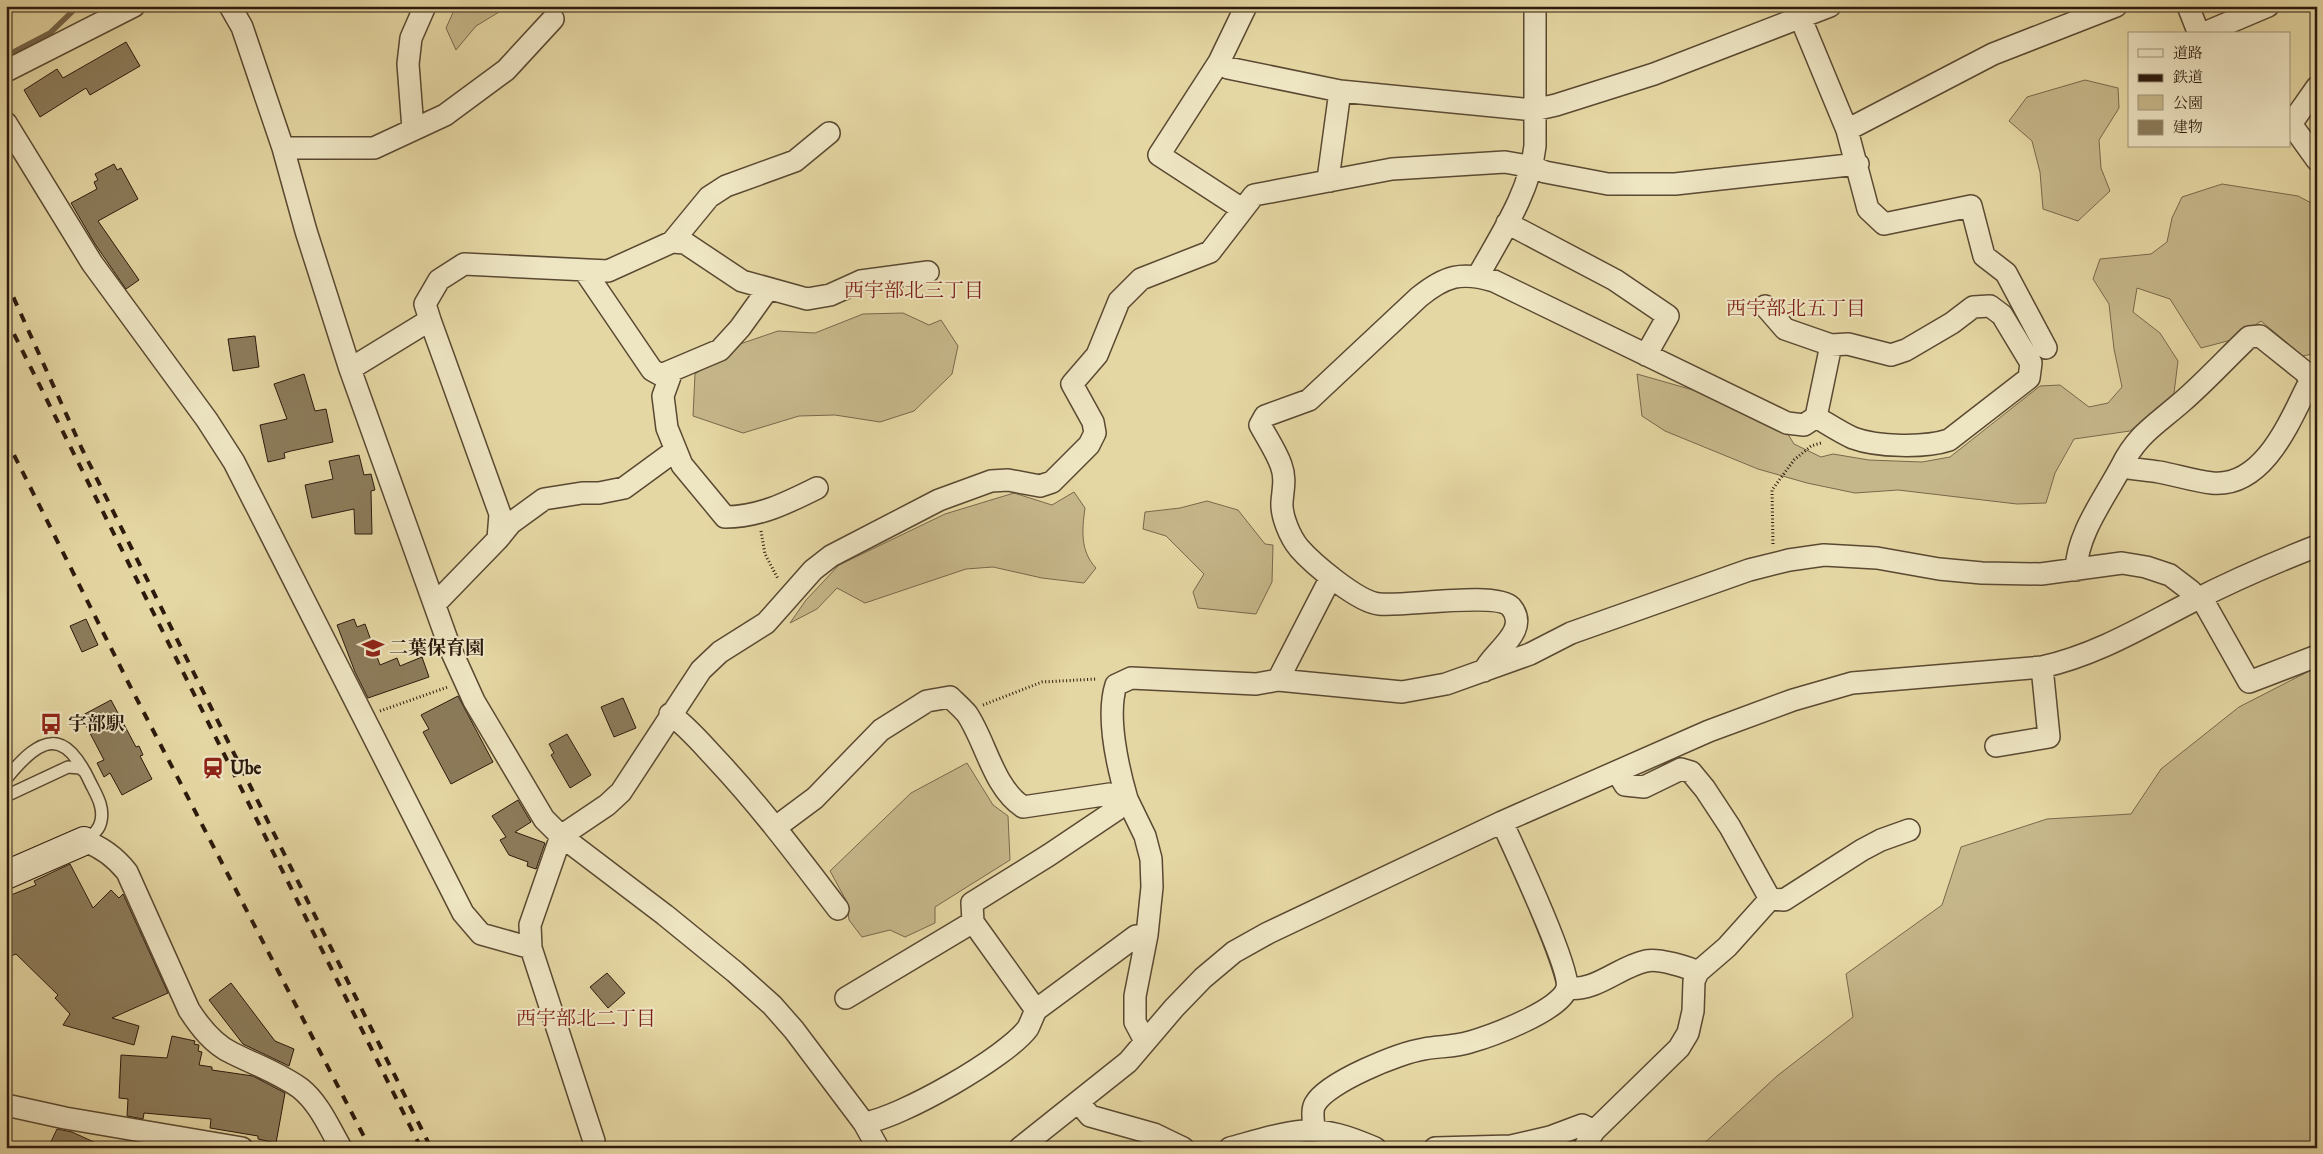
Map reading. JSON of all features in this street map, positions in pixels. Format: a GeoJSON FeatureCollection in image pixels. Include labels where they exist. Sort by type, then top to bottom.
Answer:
{"type":"FeatureCollection","features":[{"type":"Feature","properties":{"kind":"main road"},"geometry":{"type":"LineString","coordinates":[[9,872],[84,841]]}},
{"type":"Feature","properties":{"kind":"street"},"geometry":{"type":"LineString","coordinates":[[6,72],[134,6]]}},
{"type":"Feature","properties":{"kind":"street"},"geometry":{"type":"LineString","coordinates":[[230,6],[242,27],[284,148],[306,231],[350,369],[435,604],[474,701],[544,819],[561,836],[665,915],[772,1005],[805,1043],[864,1123],[878,1148]]}},
{"type":"Feature","properties":{"kind":"street"},"geometry":{"type":"LineString","coordinates":[[413,129],[408,64],[411,38],[425,6]]}},
{"type":"Feature","properties":{"kind":"street"},"geometry":{"type":"LineString","coordinates":[[1242,209],[1160,155],[1219,62],[1246,6]]}},
{"type":"Feature","properties":{"kind":"street"},"geometry":{"type":"LineString","coordinates":[[1478,276],[1507,223],[1532,166],[1535,6]]}},
{"type":"Feature","properties":{"kind":"street"},"geometry":{"type":"LineString","coordinates":[[1219,62],[1228,68],[1340,91],[1534,110],[1556,105],[1654,74],[1799,12],[1830,6]]}},
{"type":"Feature","properties":{"kind":"street"},"geometry":{"type":"LineString","coordinates":[[1847,130],[1993,54],[2116,6]]}},
{"type":"Feature","properties":{"kind":"street"},"geometry":{"type":"LineString","coordinates":[[2188,6],[2200,32]]}},
{"type":"Feature","properties":{"kind":"street"},"geometry":{"type":"LineString","coordinates":[[2206,32],[2268,6]]}},
{"type":"Feature","properties":{"kind":"street"},"geometry":{"type":"LineString","coordinates":[[1799,12],[1847,130],[1858,164],[1868,209],[1884,224],[1971,206],[1984,256],[2006,273],[2046,348]]}},
{"type":"Feature","properties":{"kind":"street"},"geometry":{"type":"LineString","coordinates":[[284,148],[374,148],[445,115],[506,70],[553,19]]}},
{"type":"Feature","properties":{"kind":"street"},"geometry":{"type":"LineString","coordinates":[[2317,87],[2290,124],[2317,160]]}},
{"type":"Feature","properties":{"kind":"street"},"geometry":{"type":"LineString","coordinates":[[1330,181],[1328,172],[1340,91]]}},
{"type":"Feature","properties":{"kind":"street"},"geometry":{"type":"LineString","coordinates":[[6,123],[92,262],[207,420],[234,462],[463,914],[481,934],[531,948]]}},
{"type":"Feature","properties":{"kind":"street"},"geometry":{"type":"LineString","coordinates":[[498,539],[500,514],[425,304],[439,280],[464,264],[608,271],[672,242],[709,197],[726,186],[794,161],[829,133]]}},
{"type":"Feature","properties":{"kind":"street"},"geometry":{"type":"LineString","coordinates":[[593,1148],[594,1141],[531,948],[530,925],[561,836],[607,805],[621,792],[670,714],[701,670],[720,652],[766,623],[814,570],[831,556],[939,500],[991,481],[1008,480],[1040,486],[1052,482],[1089,445],[1095,433],[1093,422],[1072,384],[1097,355],[1119,301],[1141,279],[1210,252],[1254,195],[1392,169],[1505,162],[1532,166],[1545,172],[1608,184],[1675,184],[1858,164]]}},
{"type":"Feature","properties":{"kind":"street"},"geometry":{"type":"LineString","coordinates":[[1507,223],[1616,280],[1668,316],[1646,355]]}},
{"type":"Feature","properties":{"kind":"street"},"geometry":{"type":"LineString","coordinates":[[672,242],[685,243],[742,281],[768,290],[807,299],[830,296],[861,281],[928,272]]}},
{"type":"Feature","properties":{"kind":"street"},"geometry":{"type":"LineString","coordinates":[[584,270],[652,370],[661,375],[720,350],[740,328],[768,290]]}},
{"type":"Feature","properties":{"kind":"street"},"geometry":{"type":"LineString","coordinates":[[1484,671],[1487,663],[1510,641],[1516,623],[1516,615],[1509,605],[1497,602],[1459,600],[1378,604],[1331,577],[1298,546],[1285,522],[1282,505],[1285,484],[1282,465],[1260,424],[1265,416],[1309,400],[1434,285],[1453,276],[1478,276],[1494,281],[1787,423],[1804,425],[1816,417],[1831,345]]}},
{"type":"Feature","properties":{"kind":"street"},"geometry":{"type":"LineString","coordinates":[[1765,306],[1785,329],[1831,345],[1848,344],[1892,355],[1906,350],[1952,323],[1973,307],[1990,306],[2002,315],[2031,363],[2028,378],[1949,440],[1934,445],[1886,444],[1854,438],[1816,417]]}},
{"type":"Feature","properties":{"kind":"street"},"geometry":{"type":"LineString","coordinates":[[350,369],[430,320]]}},
{"type":"Feature","properties":{"kind":"street"},"geometry":{"type":"LineString","coordinates":[[2076,570],[2076,555],[2082,540],[2127,455],[2143,434],[2183,401],[2249,337],[2260,336],[2305,372],[2310,381],[2270,454],[2251,472],[2237,480],[2214,483],[2121,467]]}},
{"type":"Feature","properties":{"kind":"street"},"geometry":{"type":"LineString","coordinates":[[672,371],[663,396],[667,428],[682,465],[725,517],[758,513],[781,506],[817,488]]}},
{"type":"Feature","properties":{"kind":"street"},"geometry":{"type":"LineString","coordinates":[[435,604],[498,539],[510,523],[544,499],[582,493],[599,493],[624,488],[676,450]]}},
{"type":"Feature","properties":{"kind":"street"},"geometry":{"type":"LineString","coordinates":[[1020,1148],[1079,1103],[1128,1062],[1203,978],[1234,952],[1268,933],[1502,822],[1718,728],[1793,700],[1852,683],[2042,667],[2070,661],[2098,650],[2198,598],[2317,546]]}},
{"type":"Feature","properties":{"kind":"street"},"geometry":{"type":"LineString","coordinates":[[1145,1041],[1135,1022],[1135,996],[1148,935],[1152,887],[1151,859],[1145,836],[1127,799],[1118,768],[1112,699],[1116,685],[1131,678],[1256,684],[1278,680],[1402,692],[1446,684],[1484,671],[1530,654],[1571,633],[1749,570],[1776,563],[1824,555],[1877,558],[1939,569],[1982,573],[2041,574],[2122,563],[2146,567],[2170,575],[2198,598],[2249,682],[2317,656]]}},
{"type":"Feature","properties":{"kind":"street"},"geometry":{"type":"LineString","coordinates":[[1278,680],[1331,577]]}},
{"type":"Feature","properties":{"kind":"street"},"geometry":{"type":"LineString","coordinates":[[1996,746],[2049,737],[2042,667]]}},
{"type":"Feature","properties":{"kind":"street"},"geometry":{"type":"LineString","coordinates":[[776,827],[815,798],[881,730],[927,701],[950,697],[966,714],[1004,784],[1016,802],[1024,806],[1110,794],[1127,799]]}},
{"type":"Feature","properties":{"kind":"street"},"geometry":{"type":"LineString","coordinates":[[670,714],[682,722],[776,827],[838,909]]}},
{"type":"Feature","properties":{"kind":"street"},"geometry":{"type":"LineString","coordinates":[[1617,772],[1625,784],[1644,786],[1681,769],[1691,772],[1705,789],[1730,827],[1770,899]]}},
{"type":"Feature","properties":{"kind":"street"},"geometry":{"type":"LineString","coordinates":[[1036,1010],[973,922],[972,902],[1056,850],[1116,810],[1127,799]]}},
{"type":"Feature","properties":{"kind":"street"},"geometry":{"type":"LineString","coordinates":[[1314,1131],[1313,1106],[1325,1092],[1377,1065],[1422,1049],[1468,1043],[1505,1029],[1559,1002],[1567,988],[1566,976],[1548,928],[1502,822]]}},
{"type":"Feature","properties":{"kind":"street"},"geometry":{"type":"LineString","coordinates":[[1770,899],[1784,900],[1862,850],[1881,840],[1909,830]]}},
{"type":"Feature","properties":{"kind":"street"},"geometry":{"type":"LineString","coordinates":[[84,841],[98,846],[120,863],[140,901],[189,1010],[199,1025],[214,1041],[230,1053],[261,1065],[301,1089],[323,1115],[341,1148]]}},
{"type":"Feature","properties":{"kind":"street"},"geometry":{"type":"LineString","coordinates":[[1435,1148],[1511,1146],[1550,1137],[1582,1125],[1589,1140],[1679,1048],[1688,1033],[1693,1011],[1694,981],[1698,972],[1727,947],[1770,899]]}},
{"type":"Feature","properties":{"kind":"street"},"geometry":{"type":"LineString","coordinates":[[846,998],[973,922]]}},
{"type":"Feature","properties":{"kind":"street"},"geometry":{"type":"LineString","coordinates":[[864,1123],[877,1121],[942,1091],[996,1056],[1027,1029],[1036,1010],[1136,936],[1148,935]]}},
{"type":"Feature","properties":{"kind":"street"},"geometry":{"type":"LineString","coordinates":[[1567,988],[1580,990],[1646,960],[1686,967],[1698,972]]}},
{"type":"Feature","properties":{"kind":"street"},"geometry":{"type":"LineString","coordinates":[[1079,1103],[1090,1116],[1154,1134],[1183,1148]]}},
{"type":"Feature","properties":{"kind":"street"},"geometry":{"type":"LineString","coordinates":[[6,1105],[65,1118],[242,1148]]}},
{"type":"Feature","properties":{"kind":"street"},"geometry":{"type":"LineString","coordinates":[[1230,1148],[1279,1136],[1314,1131],[1353,1139],[1375,1148]]}},
{"type":"Feature","properties":{"kind":"lane"},"geometry":{"type":"LineString","coordinates":[[6,779],[28,753],[47,744],[60,745],[67,748],[79,760],[102,810],[98,829],[84,841]]}},
{"type":"Feature","properties":{"kind":"lane"},"geometry":{"type":"LineString","coordinates":[[6,796],[68,767],[80,768],[85,772]]}},
{"type":"Feature","properties":{"kind":"path"},"geometry":{"type":"LineString","coordinates":[[1776,563],[1773,552],[1772,490],[1794,460],[1810,446],[1826,442],[1846,445],[1854,438]]}},
{"type":"Feature","properties":{"kind":"path"},"geometry":{"type":"LineString","coordinates":[[758,513],[765,554],[779,580],[792,594]]}},
{"type":"Feature","properties":{"kind":"path"},"geometry":{"type":"LineString","coordinates":[[966,714],[1009,693],[1042,682],[1102,679],[1116,685]]}},
{"type":"Feature","properties":{"kind":"path"},"geometry":{"type":"LineString","coordinates":[[363,717],[465,682]]}},
{"type":"Feature","properties":{"kind":"green space"},"geometry":{"type":"Polygon","coordinates":[[[456,6],[509,6],[476,26],[456,50],[446,28],[456,6]]]}},
{"type":"Feature","properties":{"kind":"green space"},"geometry":{"type":"Polygon","coordinates":[[[2085,80],[2118,88],[2119,108],[2099,140],[2101,168],[2110,191],[2078,221],[2043,209],[2040,172],[2032,141],[2009,121],[2027,97],[2085,80]]]}},
{"type":"Feature","properties":{"kind":"green space"},"geometry":{"type":"Polygon","coordinates":[[[2222,184],[2298,196],[2317,206],[2317,353],[2303,356],[2261,321],[2235,339],[2201,348],[2170,299],[2137,288],[2133,312],[2160,333],[2178,361],[2174,393],[2130,431],[2074,439],[2055,473],[2046,503],[2017,504],[1898,490],[1855,493],[1807,483],[1758,469],[1665,431],[1642,416],[1637,374],[1700,392],[1786,431],[1794,444],[1821,457],[1833,454],[1869,460],[1922,462],[1950,457],[2040,386],[2060,385],[2089,407],[2108,403],[2122,387],[2114,349],[2109,304],[2093,279],[2100,259],[2151,254],[2167,242],[2172,218],[2182,197],[2222,184]]]}},
{"type":"Feature","properties":{"kind":"green space"},"geometry":{"type":"Polygon","coordinates":[[[903,313],[929,325],[941,320],[958,346],[952,374],[914,411],[880,422],[835,415],[799,416],[743,433],[693,416],[695,374],[740,344],[778,331],[815,333],[863,314],[903,313]]]}},
{"type":"Feature","properties":{"kind":"green space"},"geometry":{"type":"Polygon","coordinates":[[[1074,492],[1085,508],[1083,540],[1087,555],[1096,568],[1084,583],[1042,578],[993,567],[966,569],[865,603],[837,588],[817,609],[790,623],[806,600],[839,565],[945,514],[1014,493],[1052,505],[1074,492]]]}},
{"type":"Feature","properties":{"kind":"green space"},"geometry":{"type":"Polygon","coordinates":[[[1207,501],[1238,510],[1265,544],[1273,545],[1272,582],[1256,614],[1198,608],[1193,592],[1204,574],[1166,536],[1143,529],[1145,512],[1180,508],[1207,501]]]}},
{"type":"Feature","properties":{"kind":"green space"},"geometry":{"type":"Polygon","coordinates":[[[2317,667],[2317,1148],[1699,1148],[1777,1076],[1853,1017],[1846,974],[1942,905],[1961,847],[2047,819],[2131,814],[2161,769],[2239,707],[2317,667]]]}},
{"type":"Feature","properties":{"kind":"green space"},"geometry":{"type":"Polygon","coordinates":[[[967,763],[993,805],[1008,816],[1010,860],[935,907],[935,923],[905,937],[890,930],[862,937],[849,920],[847,902],[830,871],[911,793],[967,763]]]}},
{"type":"Feature","properties":{"kind":"building"},"geometry":{"type":"Polygon","coordinates":[[[126,42],[140,66],[90,95],[86,88],[40,117],[24,90],[57,69],[63,78],[126,42]]]}},
{"type":"Feature","properties":{"kind":"building"},"geometry":{"type":"Polygon","coordinates":[[[114,164],[117,170],[121,168],[138,199],[98,221],[139,280],[126,289],[95,244],[71,203],[97,189],[94,182],[98,180],[95,174],[114,164]]]}},
{"type":"Feature","properties":{"kind":"building"},"geometry":{"type":"Polygon","coordinates":[[[255,336],[259,367],[233,371],[228,339],[255,336]]]}},
{"type":"Feature","properties":{"kind":"building"},"geometry":{"type":"Polygon","coordinates":[[[304,374],[315,411],[326,409],[333,442],[284,453],[285,458],[268,462],[260,425],[287,419],[274,384],[304,374]]]}},
{"type":"Feature","properties":{"kind":"building"},"geometry":{"type":"Polygon","coordinates":[[[359,455],[364,475],[371,474],[375,490],[371,491],[372,534],[355,534],[354,509],[312,518],[305,485],[333,479],[329,461],[359,455]]]}},
{"type":"Feature","properties":{"kind":"building"},"geometry":{"type":"Polygon","coordinates":[[[86,619],[98,645],[82,652],[70,626],[86,619]]]}},
{"type":"Feature","properties":{"kind":"building"},"geometry":{"type":"Polygon","coordinates":[[[354,619],[357,627],[365,624],[380,665],[397,658],[400,666],[422,657],[429,677],[368,698],[355,672],[337,625],[354,619]]]}},
{"type":"Feature","properties":{"kind":"building"},"geometry":{"type":"Polygon","coordinates":[[[458,696],[493,762],[451,784],[423,732],[429,729],[421,715],[458,696]]]}},
{"type":"Feature","properties":{"kind":"building"},"geometry":{"type":"Polygon","coordinates":[[[623,698],[636,728],[614,737],[601,707],[623,698]]]}},
{"type":"Feature","properties":{"kind":"building"},"geometry":{"type":"Polygon","coordinates":[[[111,700],[136,747],[139,746],[143,755],[140,756],[152,779],[122,795],[110,773],[104,777],[97,763],[104,760],[81,716],[111,700]]]}},
{"type":"Feature","properties":{"kind":"building"},"geometry":{"type":"Polygon","coordinates":[[[567,734],[591,775],[570,788],[551,755],[554,753],[549,744],[567,734]]]}},
{"type":"Feature","properties":{"kind":"building"},"geometry":{"type":"Polygon","coordinates":[[[518,800],[531,822],[515,832],[545,843],[536,869],[527,866],[528,862],[509,855],[500,840],[506,837],[492,816],[518,800]]]}},
{"type":"Feature","properties":{"kind":"building"},"geometry":{"type":"Polygon","coordinates":[[[70,864],[93,908],[111,890],[119,898],[123,894],[168,993],[112,1018],[139,1026],[134,1045],[63,1025],[70,1014],[55,998],[58,995],[16,954],[6,958],[6,897],[36,885],[34,881],[70,864]]]}},
{"type":"Feature","properties":{"kind":"building"},"geometry":{"type":"Polygon","coordinates":[[[607,973],[625,993],[608,1008],[590,987],[607,973]]]}},
{"type":"Feature","properties":{"kind":"building"},"geometry":{"type":"Polygon","coordinates":[[[231,983],[275,1041],[294,1049],[289,1066],[243,1044],[209,1000],[231,983]]]}},
{"type":"Feature","properties":{"kind":"building"},"geometry":{"type":"Polygon","coordinates":[[[172,1036],[195,1041],[194,1044],[199,1045],[198,1051],[202,1052],[199,1065],[212,1067],[212,1070],[253,1076],[285,1093],[276,1143],[258,1139],[258,1136],[210,1128],[211,1119],[144,1113],[143,1119],[127,1116],[128,1099],[119,1098],[121,1055],[167,1058],[172,1036]]]}},
{"type":"Feature","properties":{"kind":"building"},"geometry":{"type":"Polygon","coordinates":[[[57,1129],[72,1132],[107,1148],[48,1148],[57,1129]]]}},
{"type":"Feature","properties":{"kind":"waterway"},"geometry":{"type":"LineString","coordinates":[[6,56],[50,33],[78,6]]}},
{"type":"Feature","properties":{"kind":"railway"},"geometry":{"type":"LineString","coordinates":[[6,281],[82,449],[431,1148]]}},
{"type":"Feature","properties":{"kind":"railway"},"geometry":{"type":"LineString","coordinates":[[6,318],[421,1148]]}},
{"type":"Feature","properties":{"kind":"railway"},"geometry":{"type":"LineString","coordinates":[[6,439],[129,684],[370,1148]]}},
{"type":"Feature","properties":{"kind":"place","name":"二葉保育園"},"geometry":{"type":"Point","coordinates":[373,648]}},
{"type":"Feature","properties":{"kind":"place","name":"宇部駅"},"geometry":{"type":"Point","coordinates":[51,724]}},
{"type":"Feature","properties":{"kind":"place","name":"Ube"},"geometry":{"type":"Point","coordinates":[213,768]}},
{"type":"Feature","properties":{"kind":"district","name":"西宇部北三丁目"},"geometry":{"type":"Point","coordinates":[914,291]}},
{"type":"Feature","properties":{"kind":"district","name":"西宇部北五丁目"},"geometry":{"type":"Point","coordinates":[1796,309]}},
{"type":"Feature","properties":{"kind":"district","name":"西宇部北二丁目"},"geometry":{"type":"Point","coordinates":[586,1019]}}]}
